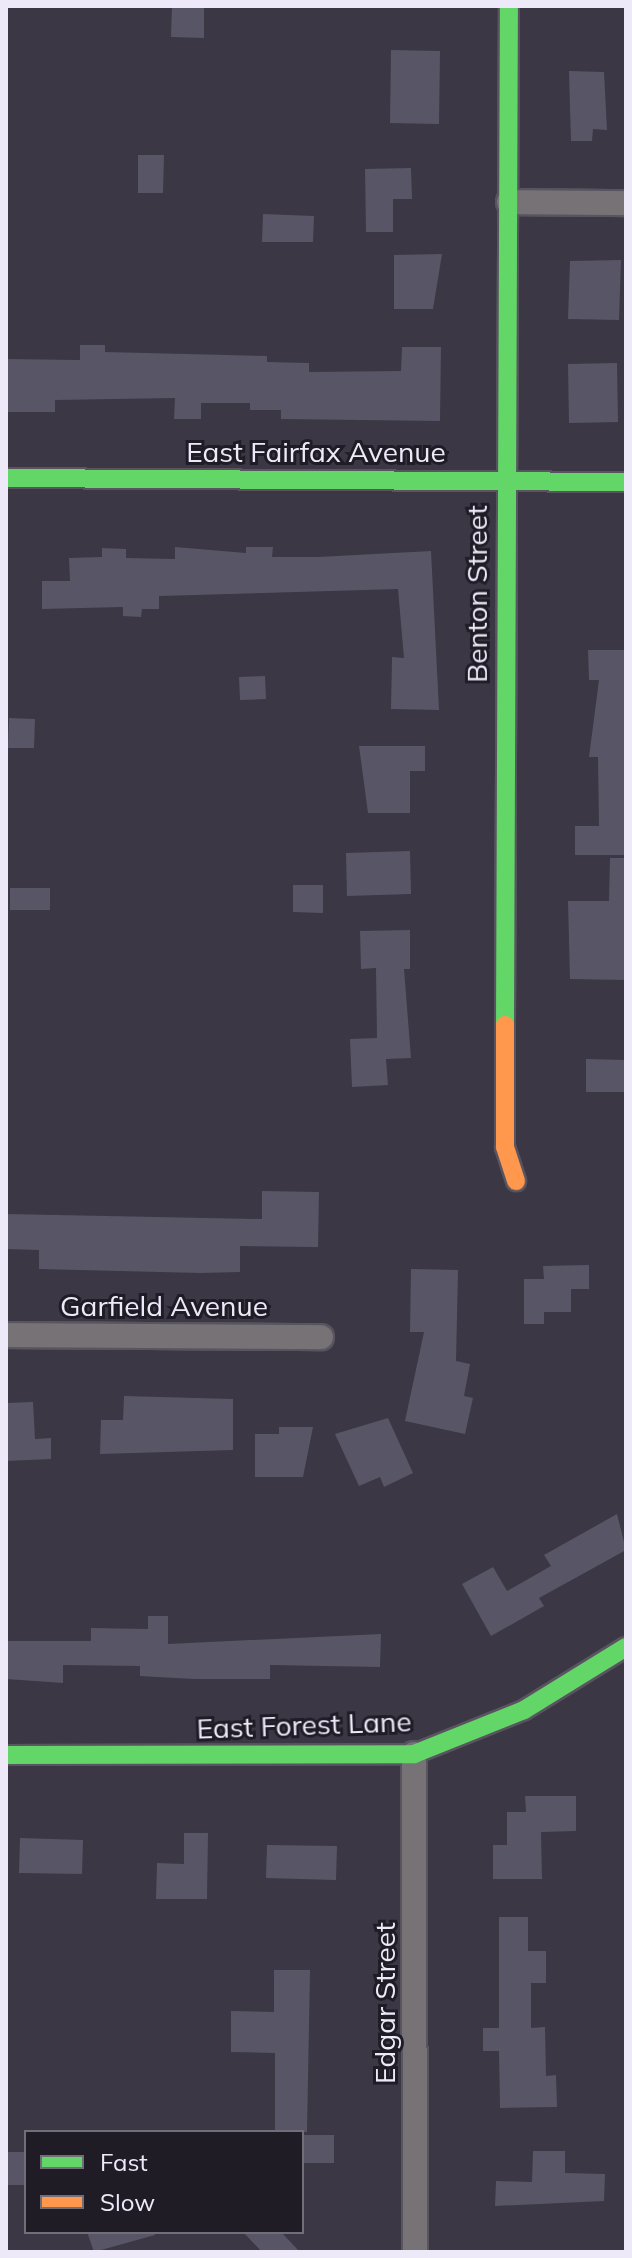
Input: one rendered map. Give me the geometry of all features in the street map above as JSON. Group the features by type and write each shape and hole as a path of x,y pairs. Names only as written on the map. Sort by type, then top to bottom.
{"street":[{"name":"Benton Street","path":"509,6 505,1147 516,1181"},
{"path":"509,202 626,203"},
{"name":"East Fairfax Avenue","path":"6,478 626,482"},
{"name":"Garfield Avenue","path":"6,1335 321,1337"},
{"name":"East Forest Lane","path":"6,1755 414,1754 524,1710 626,1647"},
{"name":"Edgar Street","path":"414,1754 415,2252"}],"building":[{"path":"172,6 204,6 204,38 171,37"},
{"path":"391,50 440,51 439,124 390,123"},
{"path":"569,71 604,72 607,130 593,129 592,141 571,141"},
{"path":"138,155 164,155 163,193 138,193"},
{"path":"411,168 412,199 393,199 393,232 366,232 365,169"},
{"path":"263,214 314,216 313,242 262,242"},
{"path":"442,254 433,309 394,309 394,255"},
{"path":"621,260 619,320 568,319 570,261"},
{"path":"80,345 105,345 105,352 267,356 267,362 309,363 309,372 401,371 402,347 441,347 440,421 281,419 281,410 250,410 250,403 201,403 201,419 174,419 175,398 55,400 55,412 6,412 6,359 80,360"},
{"path":"617,363 618,422 569,423 568,364"},
{"path":"175,547 246,553 246,547 273,547 272,557 431,551 439,710 391,709 392,657 404,658 398,589 159,596 159,609 142,609 141,617 123,616 123,607 42,609 42,581 70,581 69,558 102,557 102,548 126,549 126,558 175,559"},
{"path":"588,650 626,650 626,855 575,855 575,826 599,826 598,757 589,757 599,680 589,680"},
{"path":"265,676 266,699 240,700 239,677"},
{"path":"9,718 35,719 34,748 8,748"},
{"path":"359,746 425,746 425,771 410,771 410,813 368,813"},
{"path":"410,851 411,894 347,896 346,853"},
{"path":"610,858 626,858 626,980 570,979 568,901 609,901"},
{"path":"293,885 323,885 323,913 293,912"},
{"path":"10,888 50,888 50,910 10,910"},
{"path":"410,930 410,969 404,969 411,1058 386,1059 388,1085 352,1087 350,1039 377,1038 376,968 361,969 360,931"},
{"path":"586,1059 626,1060 626,1092 586,1092"},
{"path":"262,1191 319,1192 318,1247 240,1246 240,1272 201,1273 39,1269 39,1250 6,1249 6,1214 262,1219"},
{"path":"589,1265 589,1289 571,1289 571,1312 544,1312 544,1324 524,1324 524,1279 544,1279 543,1266"},
{"path":"411,1269 458,1270 456,1361 470,1364 464,1396 473,1398 465,1434 405,1421 424,1332 410,1332"},
{"path":"124,1396 233,1399 233,1450 100,1454 101,1420 123,1420"},
{"path":"33,1402 35,1439 51,1438 51,1459 6,1461 6,1403"},
{"path":"388,1418 413,1473 384,1487 380,1477 359,1486 335,1434"},
{"path":"279,1427 313,1427 303,1477 255,1477 255,1434 279,1434"},
{"path":"617,1514 626,1550 539,1598 544,1606 491,1636 462,1584 493,1567 507,1591 551,1566 544,1555"},
{"path":"148,1616 168,1616 168,1644 381,1634 380,1667 270,1665 270,1679 194,1679 140,1676 140,1666 63,1665 63,1683 6,1679 6,1641 91,1641 91,1628 148,1629"},
{"path":"525,1796 576,1796 576,1831 541,1832 542,1879 493,1879 493,1845 507,1845 507,1812 526,1812"},
{"path":"184,1833 208,1833 207,1899 156,1899 157,1863 184,1864"},
{"path":"20,1838 83,1840 82,1874 19,1873"},
{"path":"267,1845 337,1846 336,1880 266,1878"},
{"path":"499,1917 528,1917 528,1951 546,1951 546,1983 531,1983 531,2028 545,2027 546,2076 556,2075 557,2107 500,2108 499,2051 483,2051 483,2028 499,2028"},
{"path":"274,1970 310,1970 307,2132 275,2130 275,2053 231,2052 231,2011 274,2012"},
{"path":"304,2135 334,2135 334,2163 304,2163"},
{"path":"533,2151 565,2151 565,2173 605,2174 604,2201 495,2206 496,2181 532,2182"},
{"path":"6,2152 24,2152 24,2185 6,2185"},
{"path":"88,2234 155,2235 94,2252"},
{"path":"245,2234 283,2234 300,2252 262,2252"}],"traffic: fast":[{"path":"505,1025 509,6"},
{"path":"6,478 626,482"},
{"path":"6,1755 414,1754 524,1710 626,1647"}],"traffic: slow":[{"path":"505,1025 505,1147 516,1181"}]}
